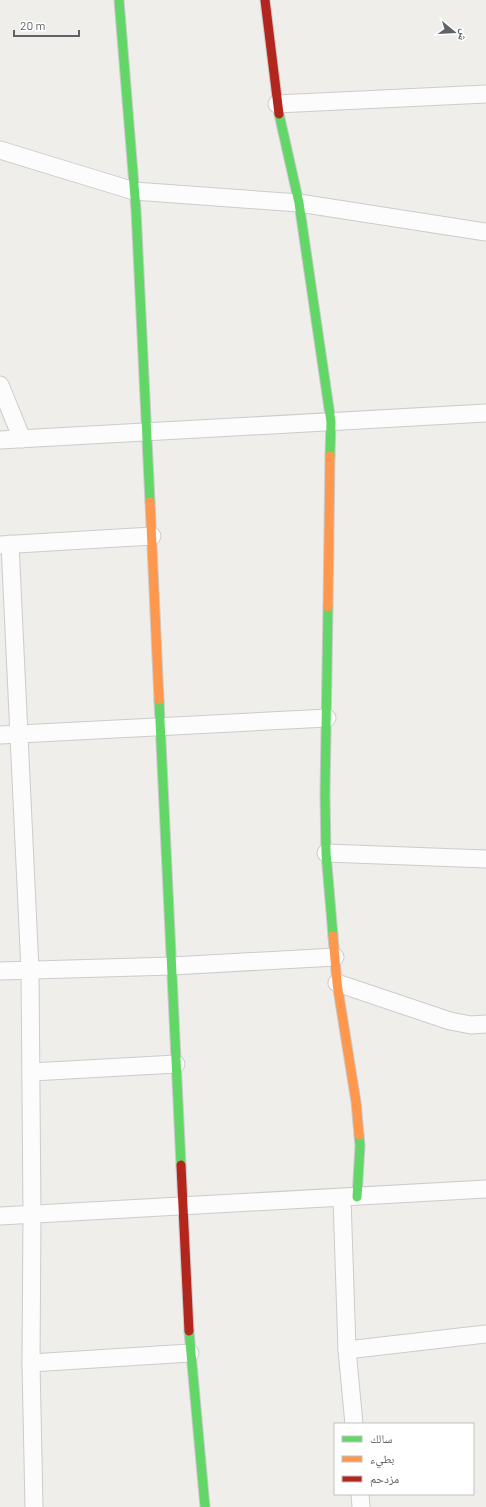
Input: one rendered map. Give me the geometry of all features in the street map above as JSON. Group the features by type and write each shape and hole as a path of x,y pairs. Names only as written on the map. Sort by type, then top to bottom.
{"street":[{"path":"119,0 134,191 152,536 190,1353 205,1507"},
{"path":"265,0 277,104 299,204 331,422 326,853 337,983 360,1146 349,1197 347,1350 354,1423"},
{"path":"277,104 486,94"},
{"path":"0,150 134,191 299,204 486,232"},
{"path":"0,385 22,438"},
{"path":"0,440 486,412"},
{"path":"34,1507 31,1363 32,1072 30,970 19,734 5,545 152,536"},
{"path":"0,735 161,728 327,718"},
{"path":"326,853 486,859"},
{"path":"0,971 172,966 335,957"},
{"path":"337,983 450,1021 470,1025 486,1024"},
{"path":"32,1072 176,1064"},
{"path":"0,1216 486,1189"},
{"path":"347,1350 486,1334"},
{"path":"31,1363 190,1353"},
{"path":"360,1495 361,1507"}],"traffic: fast":[{"path":"119,0 136,210 150,502"},
{"path":"279,114 299,203 331,422 330,456"},
{"path":"328,607 325,794 326,853 333,936"},
{"path":"159,700 181,1165"},
{"path":"357,1197 360,1146 359,1135"},
{"path":"189,1331 205,1507"}],"traffic: slow":[{"path":"328,607 330,456"},
{"path":"150,502 159,700"},
{"path":"333,936 337,983 356,1102 359,1135"}],"traffic: jam":[{"path":"265,0 279,114"},
{"path":"181,1165 189,1331"}]}
